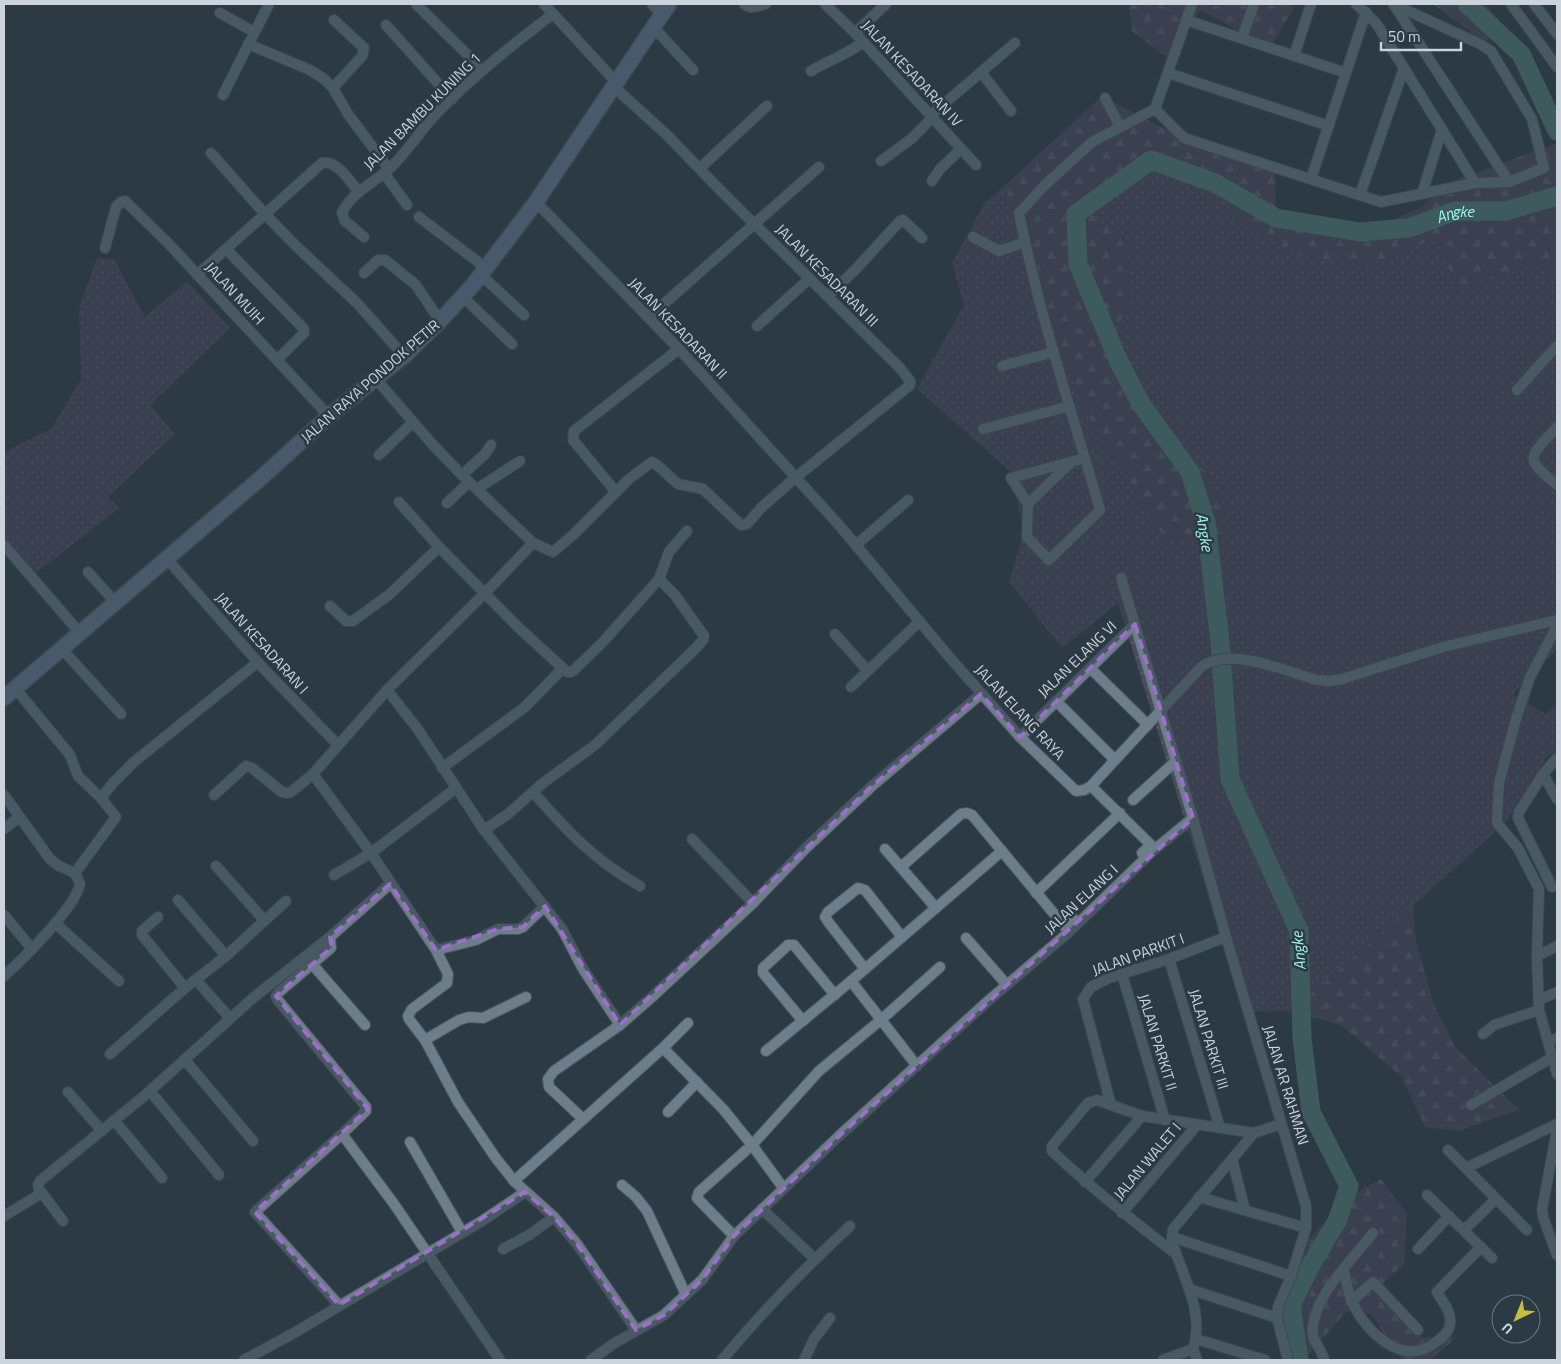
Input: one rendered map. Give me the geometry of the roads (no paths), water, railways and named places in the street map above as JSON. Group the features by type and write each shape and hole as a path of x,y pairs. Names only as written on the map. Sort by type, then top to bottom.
{"main road":[{"name":"JALAN RAYA PONDOK PETIR","path":"9,693 262,477 329,416 404,356 440,321 463,297 536,202 662,15"}],"street":[{"path":"222,94 269,4"},
{"path":"416,4 483,70"},
{"name":"JALAN KESADARAN III","path":"544,4 614,84 667,134 900,368 910,381 910,385 795,478"},
{"path":"652,4 662,15 693,70"},
{"path":"744,4 755,8 766,4"},
{"name":"JALAN KESADARAN IV","path":"825,4 859,37 976,165"},
{"path":"811,71 850,52 859,37 886,4"},
{"path":"1084,458 1011,478 1028,504 1027,537 1049,560 1100,510 1054,352 1019,213 1045,184 1092,142 1155,109 1192,4"},
{"path":"1242,38 1254,4"},
{"path":"1294,56 1311,4"},
{"path":"1356,4 1376,23 1475,183"},
{"path":"1394,4 1509,182"},
{"path":"1155,109 1184,138 1381,202 1475,183 1509,182 1544,168 1532,119 1494,55 1480,44 1394,4"},
{"path":"1511,4 1557,67"},
{"path":"1534,4 1556,30"},
{"path":"1311,179 1366,12"},
{"path":"220,13 254,32"},
{"name":"JALAN BAMBU KUNING 1","path":"364,237 345,221 342,214 344,209 359,192 387,171 429,122 483,70 553,14"},
{"path":"333,88 362,56 364,48 334,20"},
{"path":"1186,20 1346,73"},
{"path":"386,25 452,99"},
{"path":"881,161 911,139 932,116 1015,43"},
{"path":"248,44 317,74 333,88 407,205"},
{"path":"1360,195 1404,68"},
{"path":"981,72 1011,111"},
{"path":"1168,73 1329,126"},
{"path":"1105,98 1120,127"},
{"path":"700,168 767,106"},
{"path":"1422,194 1442,129"},
{"path":"932,181 940,169 961,149"},
{"path":"211,154 296,246 357,303 404,356"},
{"path":"198,275 296,187 314,168 322,163 327,162 336,165 359,192"},
{"path":"649,317 819,167"},
{"name":"JALAN MUIH","path":"105,248 116,207 125,201 198,275 329,416"},
{"name":"JALAN KESADARAN II","path":"536,202 649,317 795,478"},
{"path":"419,217 483,272 524,315"},
{"path":"828,296 900,221 904,220 922,238"},
{"path":"973,237 999,251 1025,242"},
{"path":"226,249 304,329 304,333 277,360"},
{"path":"364,273 378,260 385,260 416,285 440,321"},
{"path":"757,326 810,278"},
{"path":"463,297 512,344"},
{"path":"1517,390 1557,346"},
{"path":"616,492 573,440 574,431 679,349"},
{"path":"1002,366 1054,352"},
{"path":"376,379 413,422 476,489 533,543 549,552 556,550 616,492 650,463 654,462 678,484 703,489 741,525 749,522 768,501 795,478"},
{"path":"983,429 1070,406"},
{"path":"379,455 413,422"},
{"path":"1557,427 1537,450 1533,458 1533,462 1537,467 1557,485"},
{"path":"447,503 491,445"},
{"path":"476,489 520,461"},
{"path":"1028,504 1072,461"},
{"name":"JALAN ELANG RAYA","path":"795,478 856,545 981,694 1020,737 1076,791 1084,790 1091,786"},
{"path":"856,545 908,500"},
{"path":"399,502 439,547 485,593 562,669 571,672 608,637 659,579 669,552 687,531"},
{"path":"214,795 246,766 252,768 273,786 286,793 291,792 314,774 387,690 533,543"},
{"path":"4,545 80,633"},
{"path":"330,606 346,621 353,621 390,594 439,547"},
{"name":"JALAN KESADARAN I","path":"167,559 258,662 338,745"},
{"path":"88,572 116,603"},
{"path":"1121,578 1193,818"},
{"path":"484,830 508,814 543,783 596,745 703,640 702,631 691,615 659,579"},
{"path":"901,867 964,813 972,816 1065,927 1151,845 1091,786 1201,667 1208,662 1235,658 1316,680 1329,681 1442,647 1557,620"},
{"path":"851,687 920,621"},
{"name":"JALAN ELANG VI","path":"1020,737 1134,624"},
{"path":"1557,626 1530,677 1524,694 1499,784 1497,823 1518,848 1539,889 1537,956 1539,1005 1552,1040 1557,1074"},
{"path":"835,634 867,670"},
{"path":"61,648 121,714"},
{"path":"101,798 119,776 134,762 258,662"},
{"path":"1090,668 1148,725"},
{"path":"442,768 525,708 562,669"},
{"path":"387,690 417,728 455,789 484,830 562,929 583,969 620,1025"},
{"path":"9,693 70,755 78,776 101,798 116,817 75,873"},
{"path":"583,1119 549,1087 548,1079 562,1064 620,1025 652,997 753,903 807,847 872,786 981,694"},
{"path":"1056,701 1115,760"},
{"path":"1539,889 1554,885 1518,820 1519,812 1543,774 1557,758"},
{"path":"1134,800 1176,761"},
{"path":"314,774 436,950 448,974 447,983 412,1010 408,1016 425,1040 458,1102 495,1157 514,1181 554,1217 577,1244 636,1330"},
{"path":"1543,774 1557,800"},
{"path":"334,875 370,853 455,789"},
{"path":"533,792 579,843 616,872 640,886"},
{"path":"4,795 50,859 59,866 75,873 79,879 79,888 54,923 32,949 4,976"},
{"path":"1036,893 1120,813"},
{"path":"4,829 19,817"},
{"name":"JALAN AR RAHMAN","path":"1193,818 1226,937 1304,1196 1307,1216 1306,1228 1291,1276 1278,1307 1277,1318 1288,1360"},
{"name":"JALAN ELANG I","path":"590,1360 636,1330 664,1315 702,1280 734,1236 839,1136 1069,932 1155,849 1193,818"},
{"path":"692,839 753,903"},
{"path":"885,849 936,908"},
{"path":"766,1051 835,995 1002,851"},
{"path":"216,866 264,920"},
{"path":"63,1221 42,1193 38,1185 40,1181 150,1091 252,998 330,937 390,884"},
{"path":"865,969 825,917 828,912 858,888 861,888 865,890 902,937"},
{"path":"178,900 226,956"},
{"path":"110,1054 184,988 226,956 286,901"},
{"path":"436,950 476,940 498,929 518,929 523,927 545,906"},
{"path":"4,915 32,949"},
{"path":"158,917 142,931 142,935 184,988"},
{"path":"54,923 119,981"},
{"path":"330,937 331,948 276,996 329,1064 366,1107 366,1111 255,1212 340,1305"},
{"name":"JALAN PARKIT I","path":"1110,1105 1082,999 1091,987 1109,978 1169,960 1226,937"},
{"path":"966,938 1007,985"},
{"path":"803,1021 762,971 788,945 794,945 835,995"},
{"path":"1537,956 1557,946"},
{"name":"JALAN PARKIT III","path":"1169,960 1220,1128"},
{"path":"312,964 365,1026"},
{"path":"734,1236 697,1198 697,1195 752,1145 819,1071 882,1019 940,967"},
{"name":"JALAN PARKIT II","path":"1122,974 1165,1120"},
{"path":"196,980 230,1018"},
{"path":"851,981 917,1066"},
{"path":"1483,1034 1494,1025 1539,1005 1557,992"},
{"path":"425,1040 459,1020 469,1017 484,1018 526,997"},
{"path":"514,1181 663,1048 688,1023"},
{"path":"663,1048 723,1109 784,1189"},
{"path":"1471,1105 1553,1057"},
{"path":"185,1060 253,1141"},
{"path":"668,1112 697,1082"},
{"path":"150,1091 219,1175"},
{"path":"68,1092 102,1131"},
{"path":"1176,1254 1085,1182 1052,1151 1052,1146 1092,1101 1097,1100 1142,1116 1196,1126 1254,1133 1281,1124"},
{"path":"1085,1182 1142,1116"},
{"path":"114,1120 162,1178"},
{"path":"1466,1168 1557,1124"},
{"name":"JALAN WALET I","path":"1122,1213 1196,1126"},
{"path":"1557,1129 1542,1210 1543,1218 1557,1255"},
{"path":"1197,1360 1195,1309 1176,1254 1172,1237 1173,1229 1254,1133"},
{"path":"342,1134 394,1204 500,1360"},
{"path":"410,1142 462,1232"},
{"path":"1448,1150 1527,1230"},
{"path":"1232,1159 1245,1210"},
{"path":"1548,1178 1557,1172"},
{"path":"622,1185 636,1196 647,1211 686,1295"},
{"path":"244,1360 294,1333 427,1254 525,1192"},
{"path":"4,1216 42,1193"},
{"path":"1426,1195 1492,1258"},
{"path":"1199,1197 1306,1228"},
{"path":"1464,1230 1496,1199"},
{"path":"762,1209 815,1259"},
{"path":"1418,1250 1449,1216"},
{"path":"503,1249 554,1217"},
{"path":"722,1360 757,1319 850,1226"},
{"path":"1333,1360 1324,1356 1314,1338 1313,1326 1316,1310 1325,1294 1373,1233"},
{"path":"1172,1237 1291,1276"},
{"path":"1344,1270 1352,1302 1364,1323 1380,1340 1394,1349 1408,1354 1427,1348 1443,1337 1450,1324 1449,1313 1437,1292 1481,1247"},
{"path":"1352,1302 1373,1282 1418,1330"},
{"path":"1189,1289 1277,1318"},
{"path":"804,1360 814,1339 830,1318"},
{"path":"1163,1360 1195,1344 1265,1360"}],"waterway":[{"name":"Angke","path":"1467,4 1521,54 1557,131"},
{"name":"Angke","path":"1299,1360 1291,1305 1311,1265 1337,1221 1349,1186 1311,1112 1302,1038 1299,931 1230,779 1220,642 1206,522 1190,472 1141,404 1119,362 1078,264 1076,214 1151,160 1215,183 1276,218 1360,232 1409,228 1455,211 1506,211 1557,196"}]}
